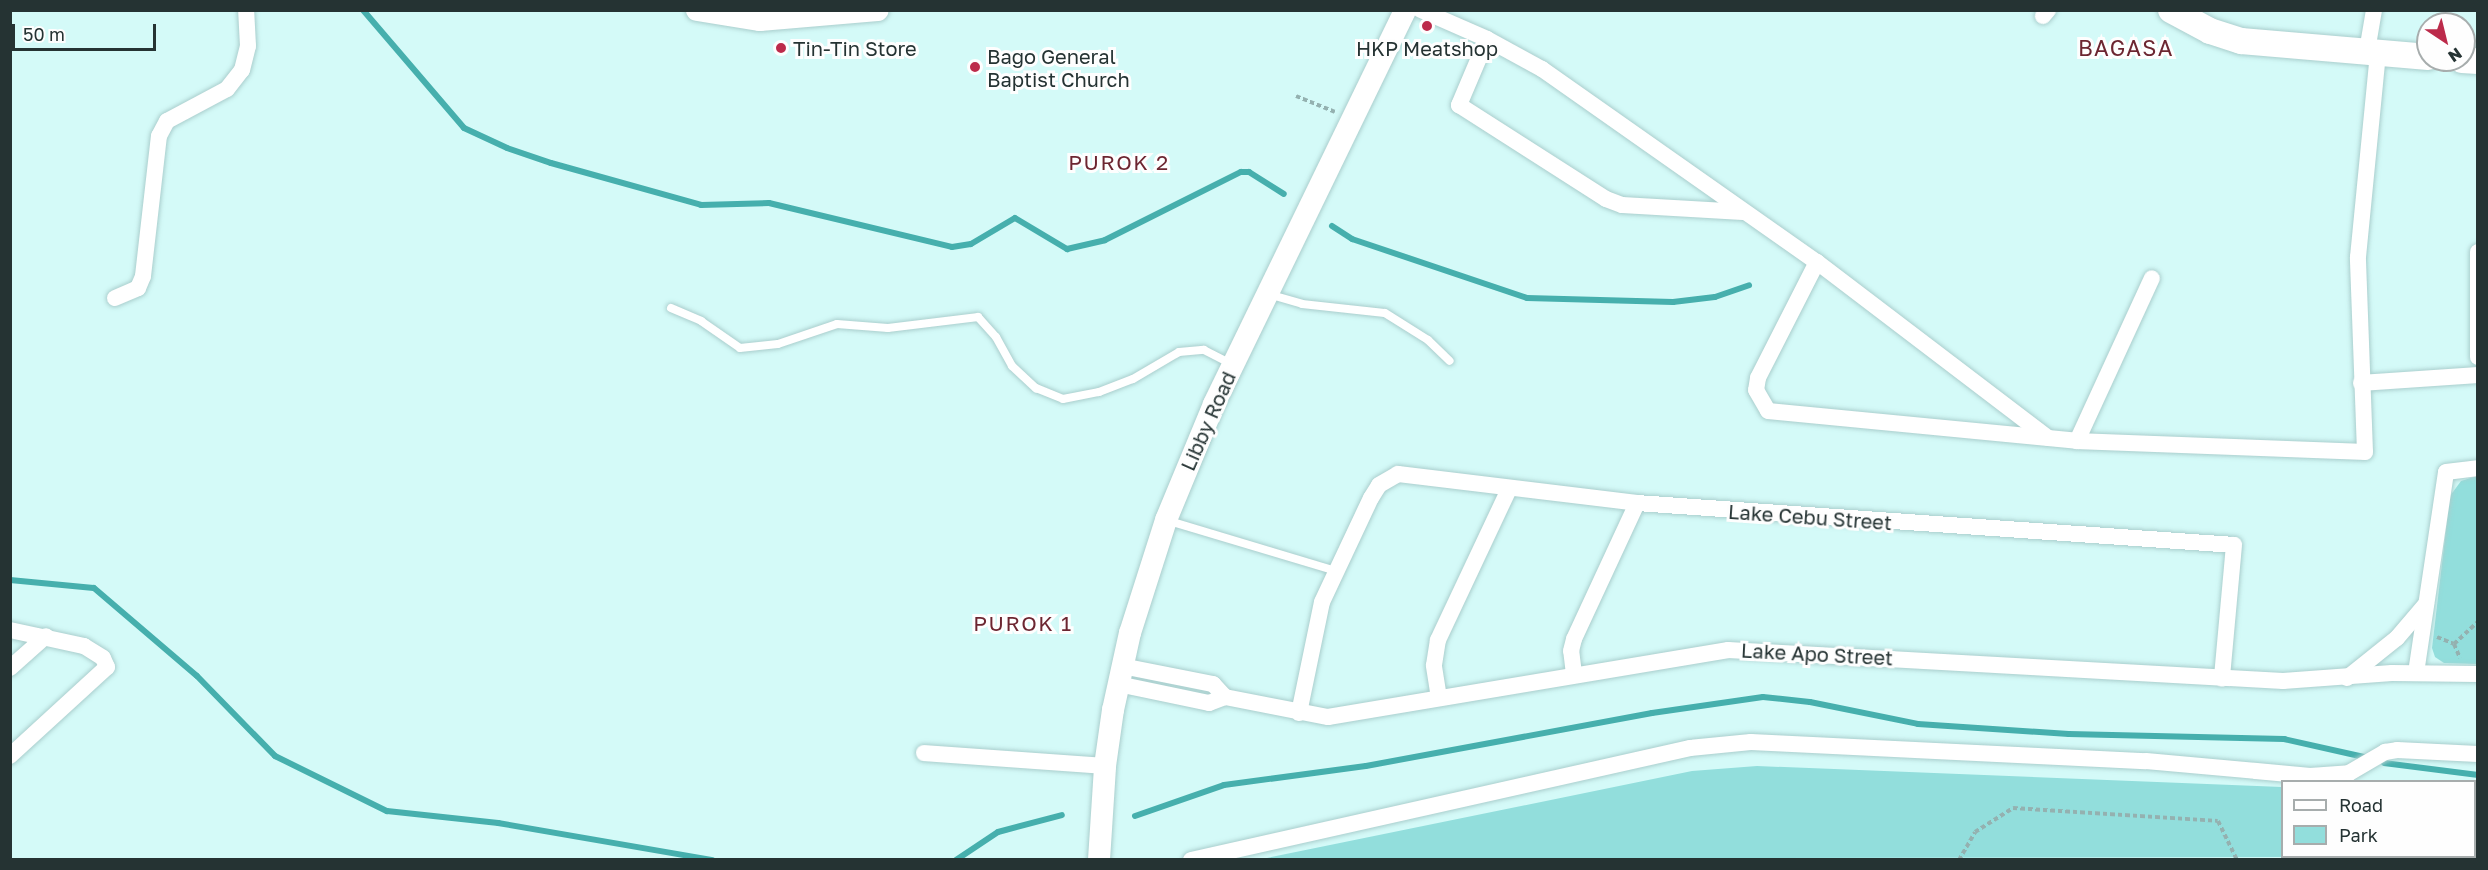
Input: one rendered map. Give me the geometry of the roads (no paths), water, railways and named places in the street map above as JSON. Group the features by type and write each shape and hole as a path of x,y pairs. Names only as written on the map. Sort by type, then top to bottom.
{"main road":[{"path":"697,10 760,20 878,10"},
{"name":"Libby Road","path":"1099,860 1104,766 1120,675 1166,520 1234,365 1405,10"},
{"path":"2171,10 2210,31 2241,41 2416,56"}],"street":[{"path":"115,298 138,288 143,276 159,136 167,122 227,89 242,70 248,46 246,10"},
{"path":"1421,10 1487,39 1542,69 1816,262 2048,438"},
{"path":"1816,262 1758,378 1756,390 1768,411 2077,441 2365,452 2358,257 2374,10"},
{"path":"1487,39 1459,105 1606,199 1622,204 1744,212"},
{"path":"2478,252 2478,357"},
{"path":"2077,441 2151,278"},
{"path":"2361,382 2478,375"},
{"path":"2416,673 2446,472 2478,468"},
{"name":"Lake Cebu Street","path":"1336,571 1371,498 1388,478 1412,474 1509,489 1637,503 2234,545 2222,678"},
{"path":"1439,698 1434,665 1438,640 1509,489"},
{"path":"1574,674 1571,651 1574,639 1637,503"},
{"path":"1299,713 1314,631 1336,571"},
{"path":"2347,678 2397,638 2426,603"},
{"path":"10,630 46,636 97,653 107,667 10,756"},
{"path":"10,668 46,636"},
{"name":"Lake Apo Street","path":"1120,675 1213,684 1225,697 1328,717 1699,652 1759,650 2283,681 2416,673 2478,674"},
{"path":"1191,860 1679,750 1751,742 2146,761 2310,776 2349,773 2385,752 2397,750 2478,754"},
{"path":"924,753 1104,766"}],"lane":[{"path":"1268,294 1302,304 1385,313 1428,340 1450,361"},
{"path":"671,308 701,321 740,348 778,344 837,324 888,328 978,317 996,337 1012,366 1036,388 1063,399 1099,392 1133,379 1179,352 1204,350 1234,365"},
{"path":"1166,520 1336,571"}],"waterway":[{"path":"363,10 464,128 507,148 551,163 701,205 769,203 952,247 971,244 1015,218 1067,249 1105,240 1241,172 1249,172 1284,194"},
{"path":"1332,226 1352,239 1527,298 1673,302 1715,297 1749,285"},
{"path":"10,580 94,588 197,676 275,756 387,811 498,823 713,860"},
{"path":"1135,816 1224,785 1366,766 1652,713 1763,697 1810,702 1918,724 2069,734 2284,739 2364,757"},
{"path":"2384,763 2478,775"},
{"path":"956,860 998,832 1062,815"}],"place":[{"name":"HKP Meatshop","path":"1427,26"},
{"name":"Tin-Tin Store","path":"781,48"},
{"name":"Bago General Baptist Church","path":"975,67"}],"district":[{"name":"BAGASA","path":"2126,48"},
{"name":"PUROK 2","path":"1119,162"},
{"name":"PUROK 1","path":"1023,623"}]}
